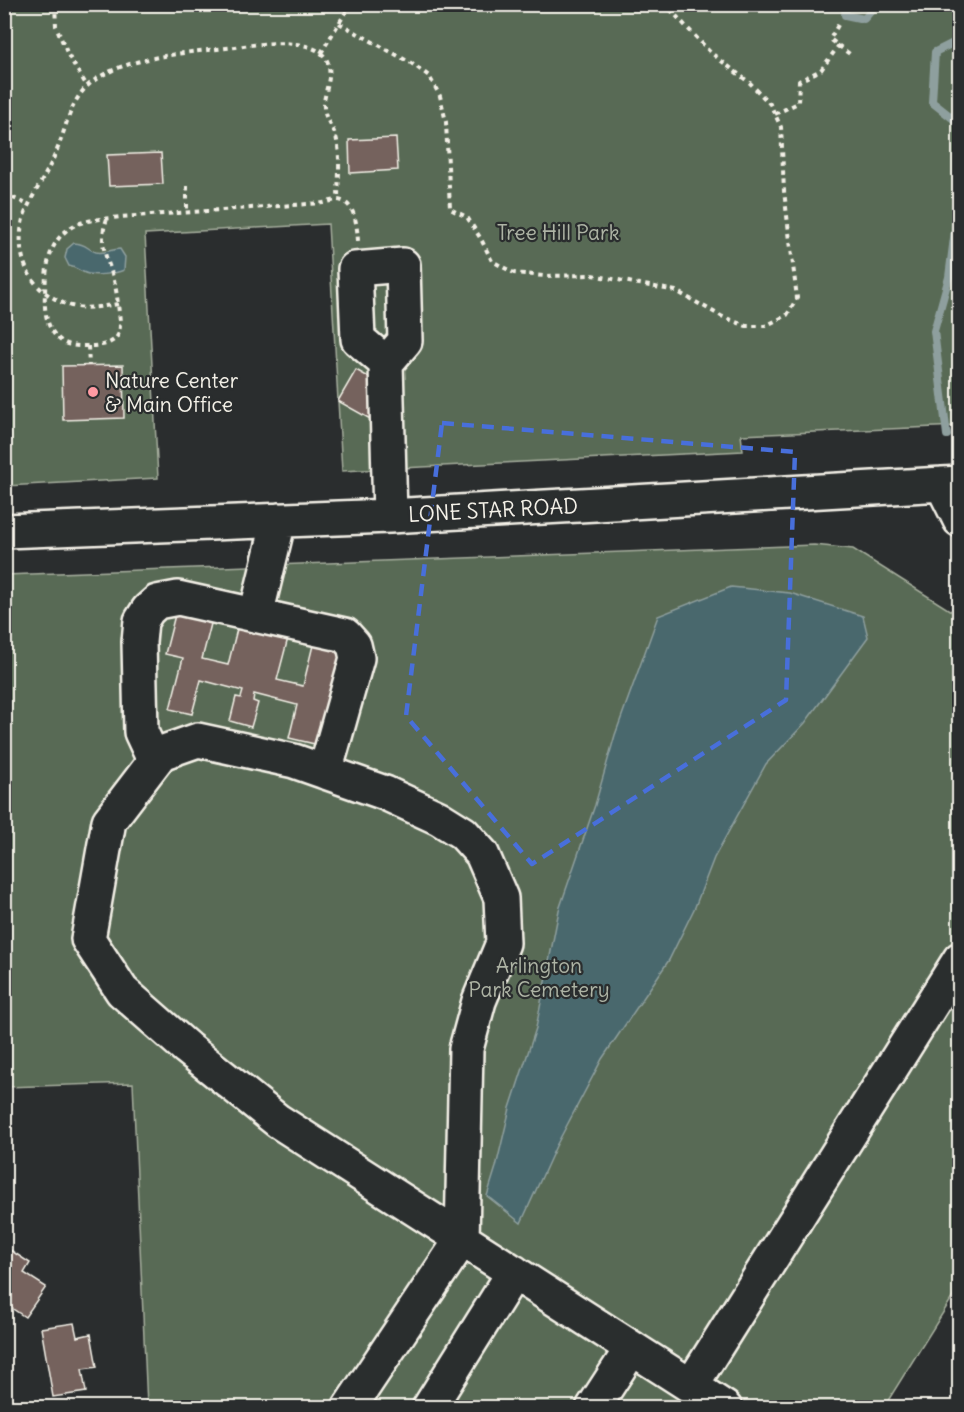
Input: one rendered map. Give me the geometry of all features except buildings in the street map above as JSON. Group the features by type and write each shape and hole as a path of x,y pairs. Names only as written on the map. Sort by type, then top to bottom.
{"street":[{"path":"386,363 358,339 355,269 403,265 405,341 386,363 390,516"},
{"name":"LONE STAR ROAD","path":"4,531 390,516 951,483 960,520"},
{"path":"256,615 279,520"},
{"path":"154,760 141,732 139,642 141,621 157,602 178,598 345,635 354,645 357,658 325,772"},
{"path":"349,1407 462,1239 466,1049 479,1001 502,943 501,898 482,854 463,833 439,818 385,793 325,772 294,762 198,740 161,753 109,821 88,939 122,991 187,1048 278,1121 462,1239 514,1272 691,1386 725,1407"},
{"path":"691,1386 960,958"},
{"path":"429,1407 514,1272"},
{"path":"593,1407 632,1348"}],"path":[{"path":"55,4 56,27 68,56 87,86"},
{"path":"321,53 347,10 348,4"},
{"path":"339,23 411,63 429,76 440,96 447,122 450,209 467,217 492,261 514,273 544,276 592,275 676,291 721,316 746,326 765,326 787,315 797,298 784,191 781,127 770,104 750,83 710,52 665,4"},
{"path":"838,25 830,39 851,54"},
{"path":"118,304 77,308 62,303 45,293 31,280 20,250 23,216 58,148 73,106 87,86 116,69 161,56 268,43 297,44 321,53 328,62 329,74 324,110 337,140 338,200"},
{"path":"775,114 798,104 799,81 821,70 839,45"},
{"path":"187,186 187,213"},
{"path":"4,194 29,206"},
{"path":"107,219 103,236 104,248 115,286 120,323 119,333 107,344 75,346 64,343 47,322 44,306 46,263 52,249 64,233 76,225 92,220 338,200 345,203 354,213 357,223 360,268"},
{"path":"88,346 89,366"}],"highlighted area":[{"path":"442,423 795,452 786,700 532,864 406,716"}],"green space":[{"name":"Tree Hill Park","path":"5,5 959,5 959,426 741,435 743,451 342,471 328,224 145,234 158,478 5,486"},
{"name":"Arlington Park Cemetery","path":"814,545 853,549 959,616 959,1287 884,1407 147,1407 133,1083 5,1087 4,575"}],"water":[{"path":"74,243 99,252 120,249 125,257 124,270 97,275 87,274 69,266 65,258 67,249"},
{"path":"731,587 790,593 863,616 868,637 805,723 766,764 714,858 695,907 669,960 602,1059 556,1146 521,1223 487,1196 510,1108 536,1028 559,910 595,805 615,735 658,616"}],"waterway":[{"path":"846,4 845,15 864,19 877,4"},
{"path":"960,18 955,42 935,52 932,102 960,124"},
{"path":"947,435 934,331 949,277 960,190"}],"place":[{"name":"Nature Center & Main Office","path":"93,392"}]}
